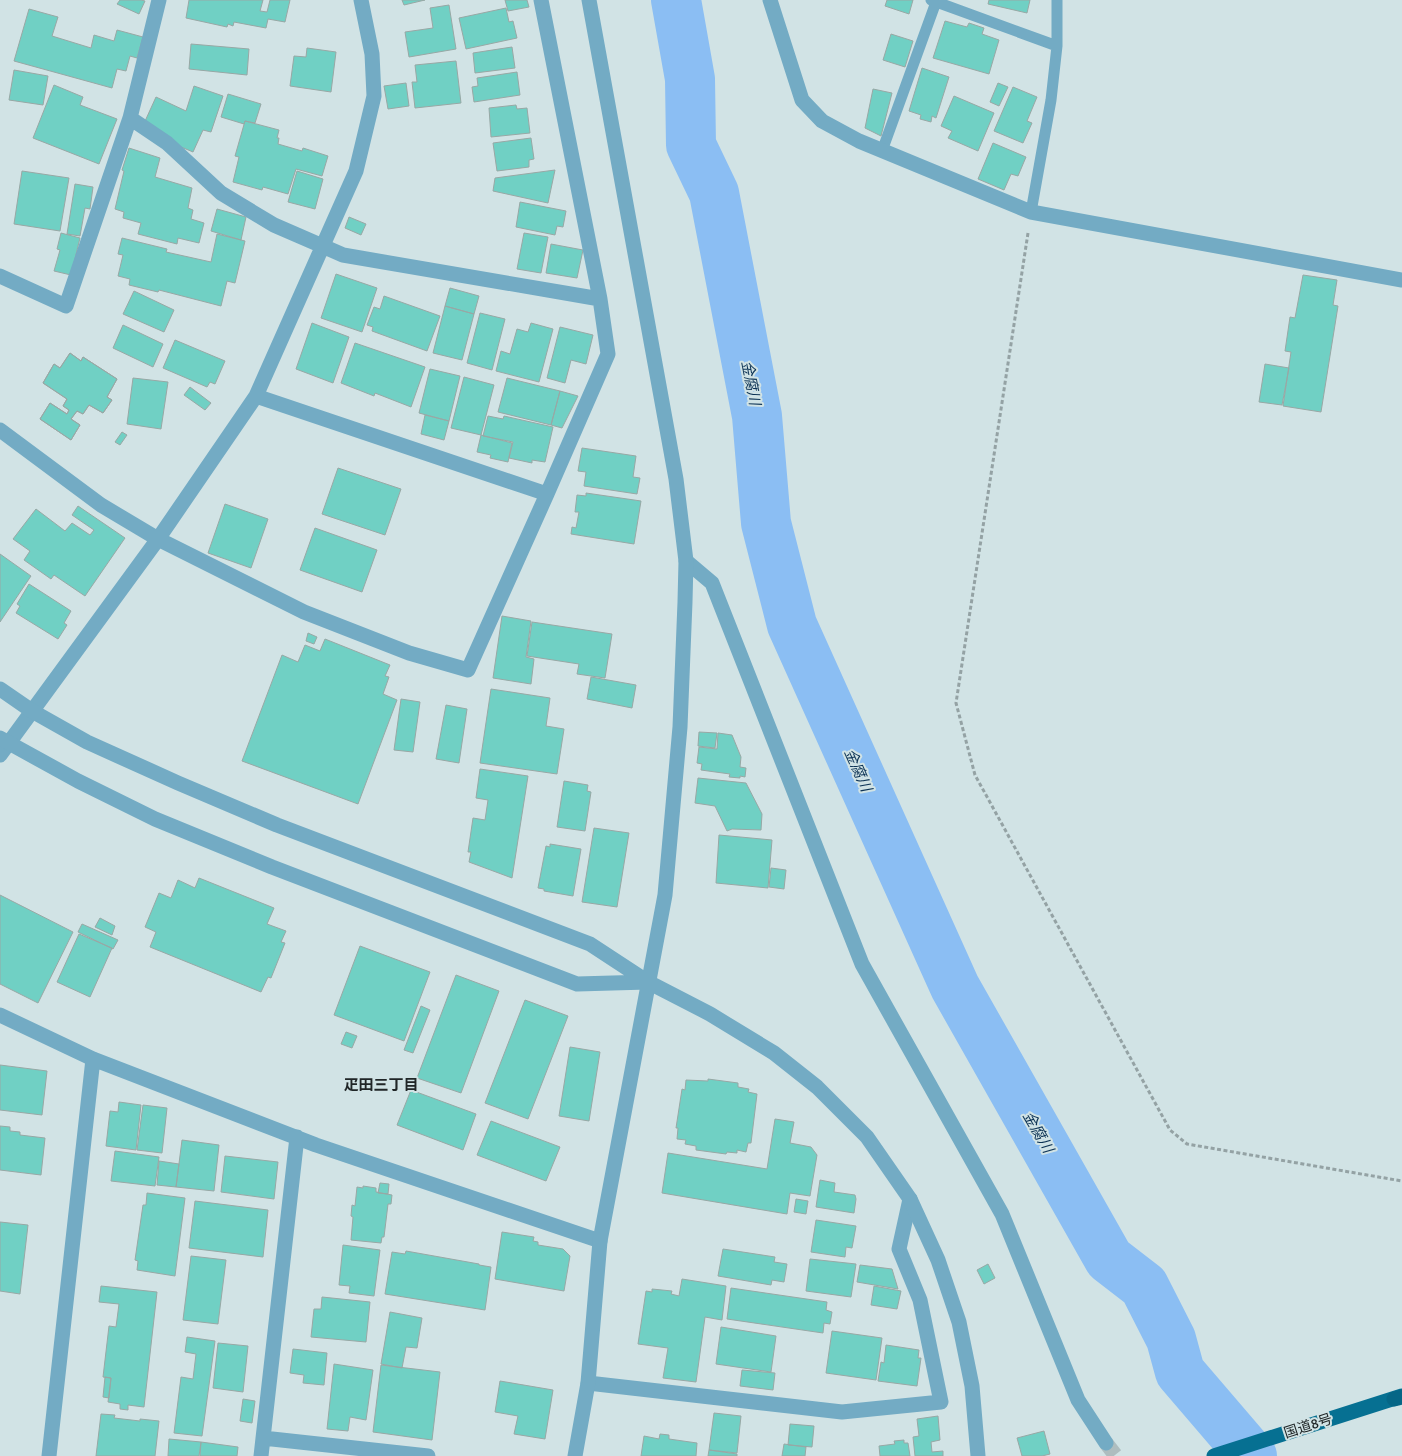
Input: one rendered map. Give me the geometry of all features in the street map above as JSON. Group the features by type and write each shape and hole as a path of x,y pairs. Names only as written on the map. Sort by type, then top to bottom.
{"highway":[{"name":"国道8号","path":"1214,1456 1399,1397"}],"street":[{"path":"0,276 66,306 130,118 160,0"},
{"path":"361,0 372,54 374,96 356,171 256,396 158,539 32,711 3,745 155,819 272,867 577,984 648,982"},
{"path":"0,430 101,505 158,539 304,612 409,653 468,670 608,354 600,299 541,0"},
{"path":"575,1456 588,1383 600,1241 665,895 680,727 686,561 674,469 589,0"},
{"path":"770,0 802,100 822,121 859,141 1031,212 1402,280"},
{"path":"130,118 167,143 222,193 274,225 343,255 600,299"},
{"path":"256,396 547,494"},
{"path":"686,561 712,583 862,964 1002,1214 1078,1400 1106,1443"},
{"path":"0,689 32,711 87,742 178,783 277,825 590,944 648,982 710,1014 774,1052 817,1087 868,1137 910,1199 938,1260 958,1322 972,1386 978,1456"},
{"path":"0,1016 93,1059 296,1137 600,1241"},
{"path":"48,1456 93,1059"},
{"path":"261,1456 296,1137"},
{"path":"588,1383 842,1412 941,1402 920,1300 900,1249 910,1199"},
{"path":"263,1438 366,1453 428,1456"}],"lane":[{"path":"1031,212 1051,100 1057,46 1057,0"},
{"path":"882,151 934,1 1057,46"}],"path":[{"path":"1031,212 956,703 975,775 1170,1130 1187,1144 1402,1181"}],"building":[{"path":"120,0 145,1 139,14 117,4"},
{"path":"189,0 263,0 260,11 267,12 270,0 290,0 285,22 268,19 266,28 234,22 233,26 228,24 227,27 186,18"},
{"path":"402,0 425,0 404,5"},
{"path":"505,0 527,0 529,7 508,11"},
{"path":"887,0 913,0 909,14 885,6"},
{"path":"989,0 1030,0 1027,13 988,4"},
{"path":"449,5 456,49 409,57 405,32 433,28 430,8"},
{"path":"506,8 509,22 513,21 517,38 466,49 459,18"},
{"path":"29,9 58,17 52,36 91,48 94,35 114,41 117,30 143,37 137,58 130,56 126,71 117,69 112,88 14,61"},
{"path":"945,21 967,27 969,23 984,28 982,34 999,40 989,74 933,58"},
{"path":"891,34 913,41 905,67 883,60"},
{"path":"191,44 249,49 247,75 189,69"},
{"path":"512,47 515,68 475,73 473,53"},
{"path":"307,48 336,52 331,92 290,86 294,56 306,57"},
{"path":"456,61 461,103 415,108 412,82 417,82 415,65"},
{"path":"922,68 949,77 936,118 932,116 931,122 920,119 921,115 909,111"},
{"path":"14,70 48,76 43,105 9,100"},
{"path":"517,72 520,95 474,102 472,87 478,86 477,78"},
{"path":"406,83 409,106 388,109 384,86"},
{"path":"998,83 1008,87 999,106 990,102"},
{"path":"54,85 83,97 80,105 117,119 99,164 33,138"},
{"path":"194,86 223,96 211,132 203,130 193,152 141,130 156,97 186,111"},
{"path":"1013,87 1037,97 1027,121 1032,123 1023,143 994,131"},
{"path":"873,89 892,93 881,136 865,128"},
{"path":"228,94 261,104 255,123 245,121 244,124 221,117"},
{"path":"954,96 994,113 978,151 948,138 952,131 941,126"},
{"path":"516,105 517,109 527,108 530,133 491,137 489,108"},
{"path":"245,121 279,130 278,144 302,151 303,148 328,156 322,176 296,169 288,194 263,187 262,190 233,182 239,157 235,156"},
{"path":"531,138 534,159 529,160 529,167 497,171 493,143"},
{"path":"993,143 1026,157 1018,176 1011,174 1004,190 978,179"},
{"path":"129,148 160,158 155,177 192,188 188,208 193,210 191,219 204,223 199,243 178,238 177,244 138,234 141,223 123,218 124,212 115,209 124,171 122,170"},
{"path":"555,170 548,203 493,191 495,178"},
{"path":"22,171 69,178 60,231 14,224"},
{"path":"297,171 323,179 315,209 288,202"},
{"path":"75,184 93,187 90,209 85,208 80,236 67,234"},
{"path":"520,202 566,211 563,227 557,226 555,235 516,227"},
{"path":"217,209 246,217 241,240 211,231"},
{"path":"349,217 366,224 361,235 345,228"},
{"path":"61,233 80,238 71,275 54,271 60,250 57,249"},
{"path":"524,233 548,237 541,273 517,269"},
{"path":"217,234 245,241 235,283 227,281 221,306 159,290 158,292 129,285 130,279 118,276 123,255 118,254 122,238 167,249 166,252 211,262"},
{"path":"551,244 583,250 577,278 546,273"},
{"path":"336,274 377,288 362,332 321,318"},
{"path":"1303,275 1337,280 1333,305 1338,306 1321,412 1283,406 1291,352 1285,351 1290,317 1295,318"},
{"path":"450,288 479,296 474,314 445,306"},
{"path":"134,291 174,310 164,332 123,314"},
{"path":"384,296 440,316 427,351 372,331 373,327 367,325 374,307 380,309"},
{"path":"445,306 474,314 462,360 433,353"},
{"path":"480,313 505,319 492,370 467,363"},
{"path":"312,323 349,337 333,383 296,369"},
{"path":"531,323 553,329 539,382 496,371 501,351 510,354 517,329 528,332"},
{"path":"123,325 163,344 153,367 113,348"},
{"path":"560,327 593,335 586,364 571,360 565,383 547,378"},
{"path":"175,340 225,361 215,384 210,382 207,387 163,368"},
{"path":"355,343 425,367 411,407 375,393 374,396 341,383"},
{"path":"70,353 81,361 83,357 117,379 107,397 112,400 103,413 89,405 83,414 77,411 71,419 80,425 71,440 40,419 50,403 67,414 69,410 63,406 67,399 43,383 54,364 60,368"},
{"path":"70,353 81,361 83,357 117,379 107,397 112,400 103,413 89,405 83,414 77,411 71,419 80,425 71,440 40,419 50,403 67,414 69,410 63,406 67,399 43,383 54,364 60,368"},
{"path":"1265,364 1289,368 1282,405 1259,402"},
{"path":"430,369 460,376 449,421 419,413"},
{"path":"464,377 494,385 481,435 451,428"},
{"path":"133,378 168,382 161,429 127,424"},
{"path":"507,378 560,391 551,425 498,412"},
{"path":"190,387 211,403 205,410 184,395"},
{"path":"560,391 578,396 562,428 551,425"},
{"path":"425,415 449,421 444,440 421,434"},
{"path":"488,416 503,419 504,416 553,427 545,462 532,460 532,463 509,458 513,442 483,436"},
{"path":"122,432 127,435 120,445 115,442"},
{"path":"481,435 512,443 508,462 490,458 491,455 477,452"},
{"path":"582,448 636,456 633,477 640,478 637,494 584,486 586,472 578,471"},
{"path":"338,468 401,489 385,535 322,514"},
{"path":"586,493 641,501 634,544 571,534 572,527 576,528 579,512 575,512 577,495 586,496"},
{"path":"225,504 268,519 251,568 208,553"},
{"path":"78,506 125,538 85,596 54,575 51,579 24,560 30,551 13,539 36,509 65,531 72,523 90,535 94,530 72,515"},
{"path":"315,528 377,550 362,592 300,570"},
{"path":"0,554 31,576 0,622"},
{"path":"29,584 71,611 64,623 67,625 58,639 16,613 20,606 17,604"},
{"path":"502,616 531,621 526,657 534,659 531,684 493,678"},
{"path":"532,622 612,634 605,678 577,674 579,664 527,656"},
{"path":"308,633 317,637 314,644 306,641"},
{"path":"325,639 390,665 385,676 389,677 383,694 397,700 358,804 242,761 282,655 298,662 305,645 320,651"},
{"path":"591,677 636,685 632,708 587,699"},
{"path":"491,689 550,698 546,726 564,729 557,774 480,763"},
{"path":"401,699 420,702 413,752 394,750"},
{"path":"446,705 467,709 459,763 436,759"},
{"path":"699,732 717,733 715,748 698,746"},
{"path":"718,733 732,735 741,757 740,767 746,768 745,777 729,777 730,774 701,770 702,764 697,763 699,747 717,749"},
{"path":"480,769 528,776 512,878 469,862 471,852 468,852 473,818 485,820 488,800 476,798"},
{"path":"698,778 746,783 762,814 761,830 732,829 727,831 715,806 695,803"},
{"path":"564,781 588,785 587,791 591,792 585,831 557,827"},
{"path":"594,828 629,833 617,907 582,902"},
{"path":"719,835 772,840 768,888 716,883"},
{"path":"550,844 581,849 573,896 544,891 544,889 538,888 546,846 550,847"},
{"path":"771,868 786,870 784,889 769,887"},
{"path":"199,878 274,908 267,924 286,931 281,942 285,943 271,978 268,977 261,992 150,947 156,932 145,927 159,893 171,898 178,880 195,888"},
{"path":"0,895 73,932 38,1003 0,984"},
{"path":"100,918 115,926 112,935 95,927"},
{"path":"82,924 118,940 113,949 78,932"},
{"path":"79,934 112,948 90,997 57,982"},
{"path":"360,946 430,972 404,1041 334,1015"},
{"path":"456,975 499,991 461,1093 417,1078"},
{"path":"525,1000 568,1016 528,1119 485,1103"},
{"path":"421,1006 430,1010 413,1053 404,1050"},
{"path":"346,1032 357,1036 352,1048 341,1044"},
{"path":"570,1047 600,1052 589,1121 559,1116"},
{"path":"0,1065 47,1071 42,1115 0,1110"},
{"path":"708,1079 738,1083 738,1087 749,1089 748,1092 757,1094 751,1143 748,1143 746,1152 737,1150 737,1153 727,1152 726,1154 696,1150 696,1146 685,1144 686,1140 677,1139 678,1128 676,1128 682,1089 685,1090 686,1080 708,1081"},
{"path":"411,1090 476,1114 463,1150 397,1125"},
{"path":"119,1102 141,1105 136,1150 106,1146 110,1111 118,1112"},
{"path":"143,1105 167,1108 162,1153 137,1150"},
{"path":"775,1119 794,1122 790,1143 811,1147 817,1155 810,1196 790,1193 787,1214 662,1193 668,1153 767,1169"},
{"path":"491,1121 560,1147 546,1181 477,1155"},
{"path":"0,1126 10,1127 10,1131 20,1132 20,1135 45,1138 41,1175 0,1170"},
{"path":"182,1140 219,1145 214,1191 176,1187"},
{"path":"115,1151 159,1157 155,1186 111,1181"},
{"path":"225,1156 278,1162 274,1199 221,1192"},
{"path":"159,1161 179,1164 176,1187 157,1185"},
{"path":"820,1180 835,1183 834,1192 855,1195 854,1213 816,1207"},
{"path":"380,1183 389,1184 388,1194 378,1193"},
{"path":"363,1186 376,1188 376,1192 392,1195 391,1204 388,1204 384,1237 382,1237 381,1243 351,1240 352,1205 355,1206 357,1187 363,1188"},
{"path":"147,1193 185,1198 175,1276 137,1270 138,1261 135,1260 143,1205 146,1205"},
{"path":"796,1199 808,1201 806,1214 794,1212"},
{"path":"195,1201 268,1210 263,1257 189,1248"},
{"path":"816,1220 856,1226 852,1248 846,1247 845,1257 811,1252"},
{"path":"0,1222 28,1225 20,1294 0,1291"},
{"path":"502,1232 534,1237 533,1241 538,1242 538,1245 563,1249 570,1256 564,1291 495,1279"},
{"path":"343,1245 380,1250 374,1296 349,1293 350,1286 339,1285"},
{"path":"723,1249 775,1257 774,1262 787,1264 784,1282 772,1280 771,1285 718,1276"},
{"path":"406,1251 491,1267 485,1310 385,1294 392,1252 405,1254"},
{"path":"191,1256 226,1260 218,1324 183,1320"},
{"path":"810,1259 856,1264 851,1297 806,1291"},
{"path":"988,1264 995,1278 984,1284 977,1270"},
{"path":"860,1265 892,1269 898,1289 857,1282"},
{"path":"682,1279 726,1286 722,1320 705,1317 696,1382 663,1378 668,1348 638,1344 646,1291 652,1292 652,1289 672,1291 671,1294 679,1296"},
{"path":"101,1286 157,1292 144,1407 128,1405 128,1410 120,1409 120,1404 108,1402 111,1378 103,1377 109,1326 116,1327 119,1304 99,1302"},
{"path":"874,1286 901,1291 897,1309 871,1305"},
{"path":"731,1288 827,1302 826,1310 832,1312 830,1324 824,1323 823,1333 727,1319"},
{"path":"322,1297 370,1302 366,1342 311,1337 314,1309 321,1309"},
{"path":"390,1312 422,1318 417,1348 406,1347 402,1368 381,1364"},
{"path":"721,1327 776,1336 771,1372 716,1364"},
{"path":"832,1331 882,1338 876,1380 826,1373"},
{"path":"187,1337 215,1341 202,1436 174,1433 181,1377 193,1379 196,1354 185,1352"},
{"path":"218,1343 248,1346 243,1392 213,1388"},
{"path":"886,1345 919,1350 918,1358 921,1358 917,1386 878,1381 881,1362 884,1363"},
{"path":"293,1349 327,1353 324,1385 303,1383 304,1375 290,1373"},
{"path":"334,1364 373,1370 366,1420 350,1417 348,1431 327,1429"},
{"path":"381,1365 440,1372 432,1440 373,1432"},
{"path":"742,1370 775,1373 773,1390 740,1386"},
{"path":"105,1377 111,1378 109,1398 103,1397"},
{"path":"500,1381 553,1390 545,1439 514,1434 518,1416 495,1412"},
{"path":"243,1399 255,1401 252,1423 240,1421"},
{"path":"714,1413 741,1416 737,1453 709,1450"},
{"path":"101,1414 115,1415 114,1418 159,1421 155,1456 96,1456"},
{"path":"938,1416 940,1440 931,1442 932,1452 943,1451 943,1456 915,1456 913,1437 919,1436 917,1419"},
{"path":"790,1424 814,1426 812,1447 788,1445"},
{"path":"1044,1431 1050,1454 1022,1456 1017,1438"},
{"path":"660,1434 669,1435 669,1439 697,1443 696,1456 641,1456 644,1436 659,1439"},
{"path":"169,1439 201,1442 199,1456 168,1456"},
{"path":"904,1440 904,1443 908,1443 910,1456 880,1456 879,1446 895,1444 894,1441"},
{"path":"201,1442 238,1447 237,1456 200,1456"},
{"path":"784,1444 806,1447 805,1456 782,1456"},
{"path":"709,1450 737,1454 737,1456 708,1456"}],"waterway":[{"name":"金腐川","path":"676,0 690,79 691,145 714,193 757,416 766,523 792,625 955,987 1109,1259 1144,1286 1171,1339 1180,1372 1252,1456"}],"tunnel":[{"path":"1106,1443 1116,1456"}],"district":[{"name":"疋田三丁目","path":"381,1085"}]}
